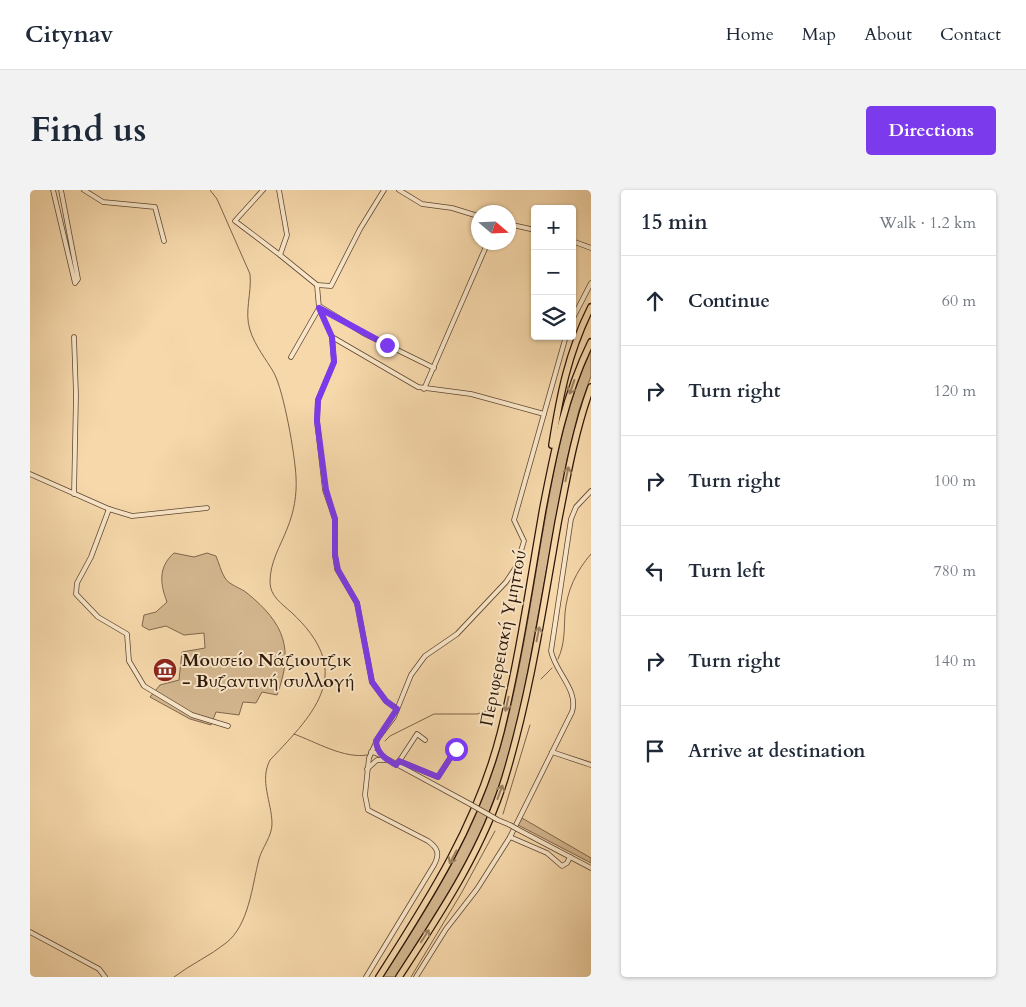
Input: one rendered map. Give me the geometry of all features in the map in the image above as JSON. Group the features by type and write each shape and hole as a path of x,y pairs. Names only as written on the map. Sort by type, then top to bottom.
{"highway":[{"path":"547,489 549,464 566,368 574,342 591,307"},
{"name":"Περιφερειακή Υμηττού","path":"379,977 450,862 473,815 488,774 505,716 547,489 565,407 591,342"},
{"name":"Περιφερειακή Υμηττού","path":"399,977 467,867 483,835 504,780 530,675 570,459 591,387"}],"street":[{"path":"53,190 74,283 78,279 60,190"},
{"path":"84,190 103,202 155,208 164,241"},
{"path":"263,190 235,221 317,285 331,286 360,229 384,190"},
{"path":"279,190 287,234 280,255"},
{"path":"399,190 422,204 452,208 471,214"},
{"path":"516,226 531,229"},
{"path":"576,242 591,248"},
{"path":"424,389 485,250"},
{"path":"576,312 591,282"},
{"path":"317,285 319,308 332,337 333,367 318,400 317,421 326,490 335,519 335,555 338,570 357,603 372,682 386,701 397,709"},
{"path":"319,308 434,368"},
{"path":"291,358 319,308"},
{"path":"74,336 76,395 74,494"},
{"path":"332,337 411,385 424,389 471,394 544,414"},
{"path":"366,977 434,865 438,854 436,848 428,841 368,810 365,802 367,769 371,752 397,709 418,663 458,634 506,582 516,567 524,542 514,520 565,340"},
{"path":"30,474 108,509 132,516 208,508"},
{"path":"416,977 446,929 477,890 510,837 572,712 574,703 567,685 554,662 551,651 572,514 577,504 591,491"},
{"path":"108,509 90,557 77,583 76,594 98,617 127,634 129,661 144,686 192,715 228,726"},
{"path":"398,763 417,734 425,740"},
{"path":"376,741 380,758"},
{"path":"371,752 380,758 438,777 456,749"},
{"path":"552,752 591,765"},
{"path":"367,769 380,758"},
{"path":"398,763 498,820 591,868"},
{"path":"510,837 547,853 562,866 568,863 570,857"},
{"path":"30,932 99,969 105,977"}],"shaded area":[{"path":"591,350 591,376 579,410 567,459 521,708 502,779 483,827 462,871 396,977 383,977 421,917 454,859 483,798 495,765 517,677 558,451 575,390"},
{"path":"174,553 194,557 207,553 216,556 222,573 227,580 260,604 278,627 283,638 285,664 277,695 262,692 256,703 243,702 239,715 216,712 211,725 190,719 150,697 160,685 179,680 182,652 205,648 204,633 184,635 166,626 149,630 142,626 144,615 156,612 167,602 162,576 165,564"},
{"path":"522,818 591,858 591,863 518,825"}],"waterway":[{"path":"174,977 226,943 234,935 245,916 259,859 272,828 266,784 267,768 270,760 303,724 315,707 322,689 325,672 321,653 310,633 277,599 271,587 270,575 289,523 294,503 296,490 294,454 278,382 255,342 248,323 250,274 217,199 210,190"},
{"path":"558,659 563,642 566,605 570,589 581,567 591,554"},
{"path":"541,679 552,668"},
{"path":"385,741 390,736 434,714 477,714 493,709"},
{"path":"503,814 530,725"},
{"path":"294,734 349,755 367,755"},
{"path":"411,977 462,892 495,831"}],"place":[{"name":"Μουσείο Νάζιουτζικ - Βυζαντινή συλλογή","path":"165,670"}],"route":[{"path":"387,345 363,333 321,307 319,308 332,337 334,362 318,400 317,421 322,470 335,519 335,555 338,570 357,603 368,669 372,682 386,701 397,709 394,717 376,741 376,747 381,756 396,765 399,761 438,777 456,749"}]}
